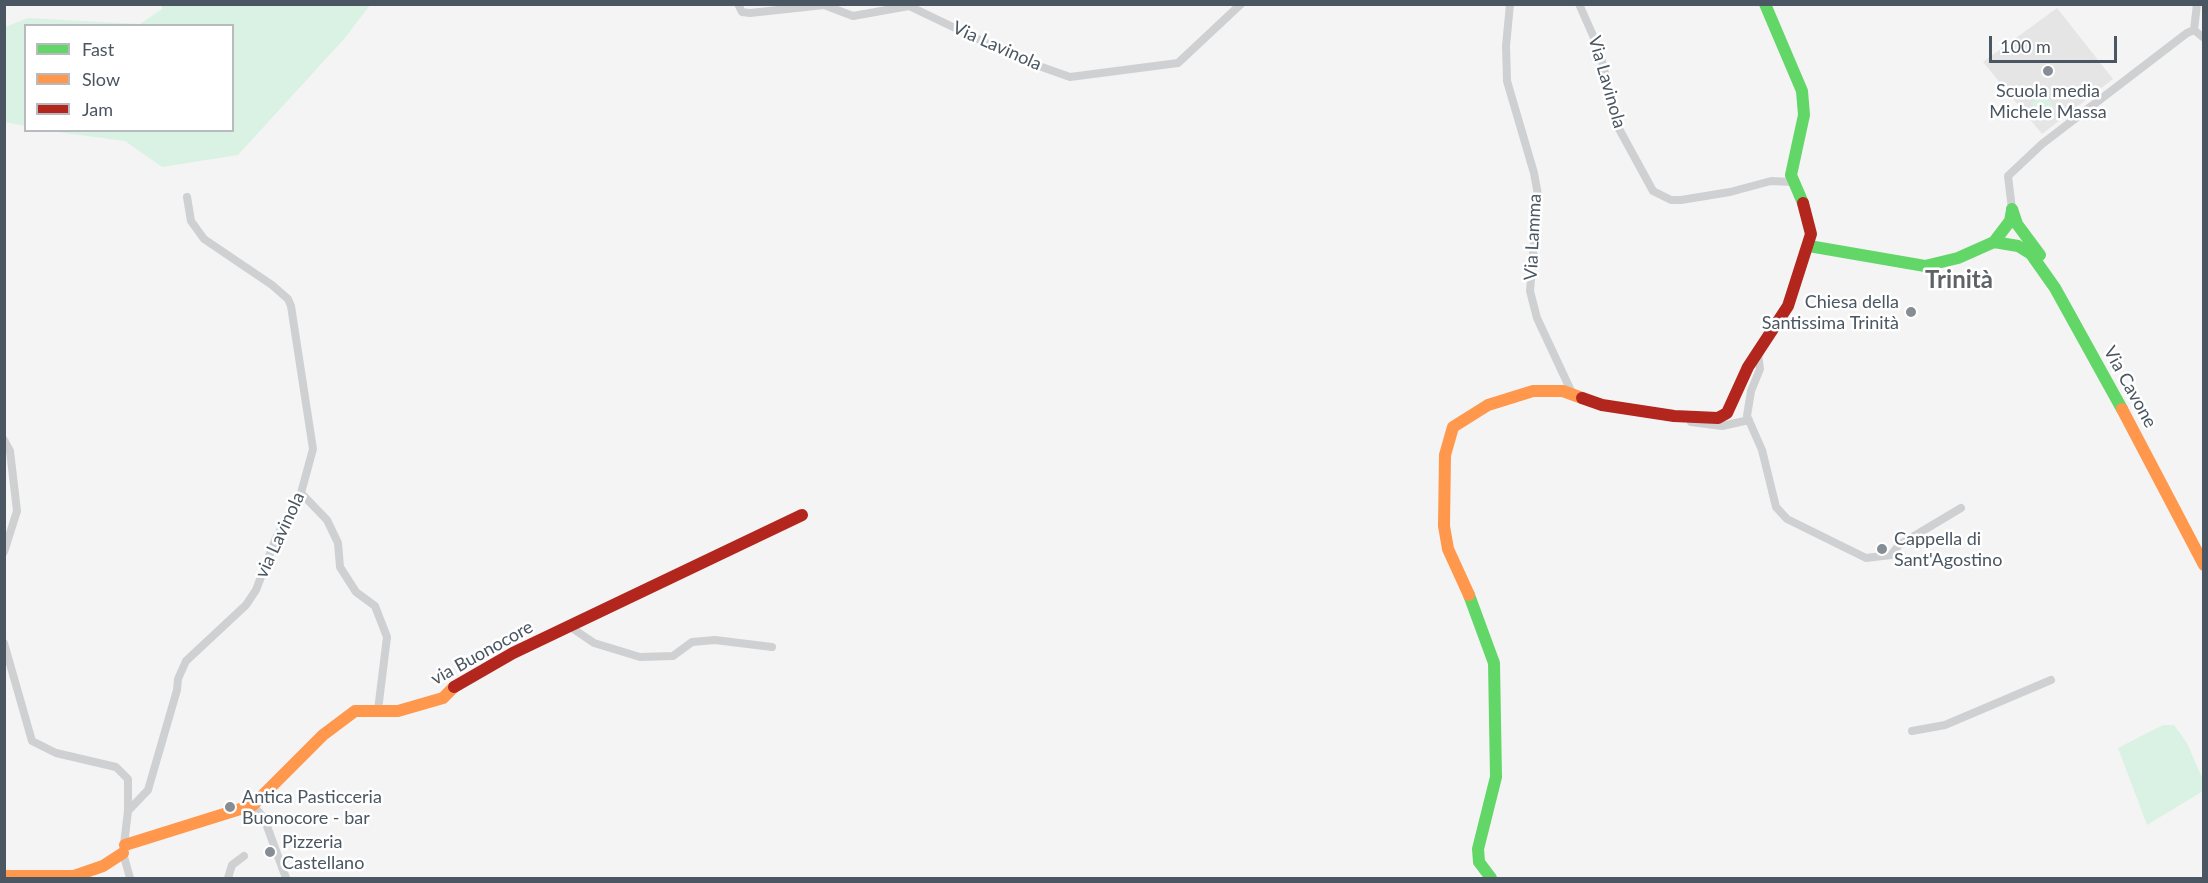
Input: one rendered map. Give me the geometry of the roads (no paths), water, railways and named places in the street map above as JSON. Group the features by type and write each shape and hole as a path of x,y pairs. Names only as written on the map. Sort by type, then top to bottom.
{"main road":[{"path":"1491,879 1479,862 1478,849 1496,777 1494,663 1479,617 1448,549 1444,526 1446,455 1453,428 1488,405 1533,391 1572,393 1584,401 1602,405 1680,416 1718,418 1723,416 1732,405 1748,367 1788,306 1809,246 1810,226 1793,182 1792,166 1804,115 1802,91 1765,4"},
{"path":"2012,209 2017,224 2047,266 2055,288"},
{"path":"1994,242 2010,222 2012,209"},
{"path":"1809,246 1925,266 1949,261 1994,242 2008,243 2017,224"},
{"name":"Via Cavone","path":"2008,243 2031,254 2055,288 2129,421 2204,565"},
{"name":"via Buonocore","path":"124,849 253,805 343,719 355,711 398,711 443,698 456,686 513,653 802,515"},
{"path":"8,877 74,876 103,866 124,849"}],"street":[{"name":"Via Lavinola","path":"738,6 742,12 750,13 824,5 853,16 909,6 1022,60 1070,77 1178,63 1241,4"},
{"name":"Via Lamma","path":"1510,4 1506,46 1507,81 1534,173 1538,195 1530,291 1536,318 1572,393"},
{"name":"Via Lavinola","path":"1579,4 1599,49 1618,127 1653,190 1671,200 1681,200 1730,192 1771,181 1793,182"},
{"path":"2194,30 2197,4"},
{"path":"2194,30 2204,38"},
{"path":"2012,209 2007,184 2012,171 2042,144 2187,33 2194,30"},
{"name":"via Lavinola","path":"129,811 148,790 177,690 178,679 186,661 246,605 256,590 281,528 301,493 313,449 291,306 288,299 272,285 204,239 191,221 187,197"},
{"path":"1758,354 1760,369 1749,399 1749,420 1762,450 1772,497 1779,512 1792,522 1834,541 1861,557 1891,555 1899,545 1961,508"},
{"path":"1680,416 1689,422 1717,426 1749,420"},
{"path":"4,440 10,452 17,511 4,552"},
{"path":"301,493 327,520 338,543 340,567 356,592 375,606 387,637 378,710"},
{"path":"569,626 594,643 640,657 674,656 692,642 715,640 772,647"},
{"path":"4,643 32,741 56,753 116,767 125,773 128,779 129,811 124,849 130,879"},
{"path":"1912,731 1945,725 2051,680"},
{"path":"253,805 264,818 286,879"},
{"path":"228,879 232,865 243,856"}],"place":[{"name":"Scuola media Michele Massa","path":"2048,71"},
{"name":"Chiesa della Santissima Trinità","path":"1911,312"},
{"name":"Cappella di Sant'Agostino","path":"1882,549"},
{"name":"Antica Pasticceria Buonocore - bar","path":"230,807"},
{"name":"Pizzeria Castellano","path":"270,852"}],"district":[{"name":"Trinità","path":"1959,280"}]}
